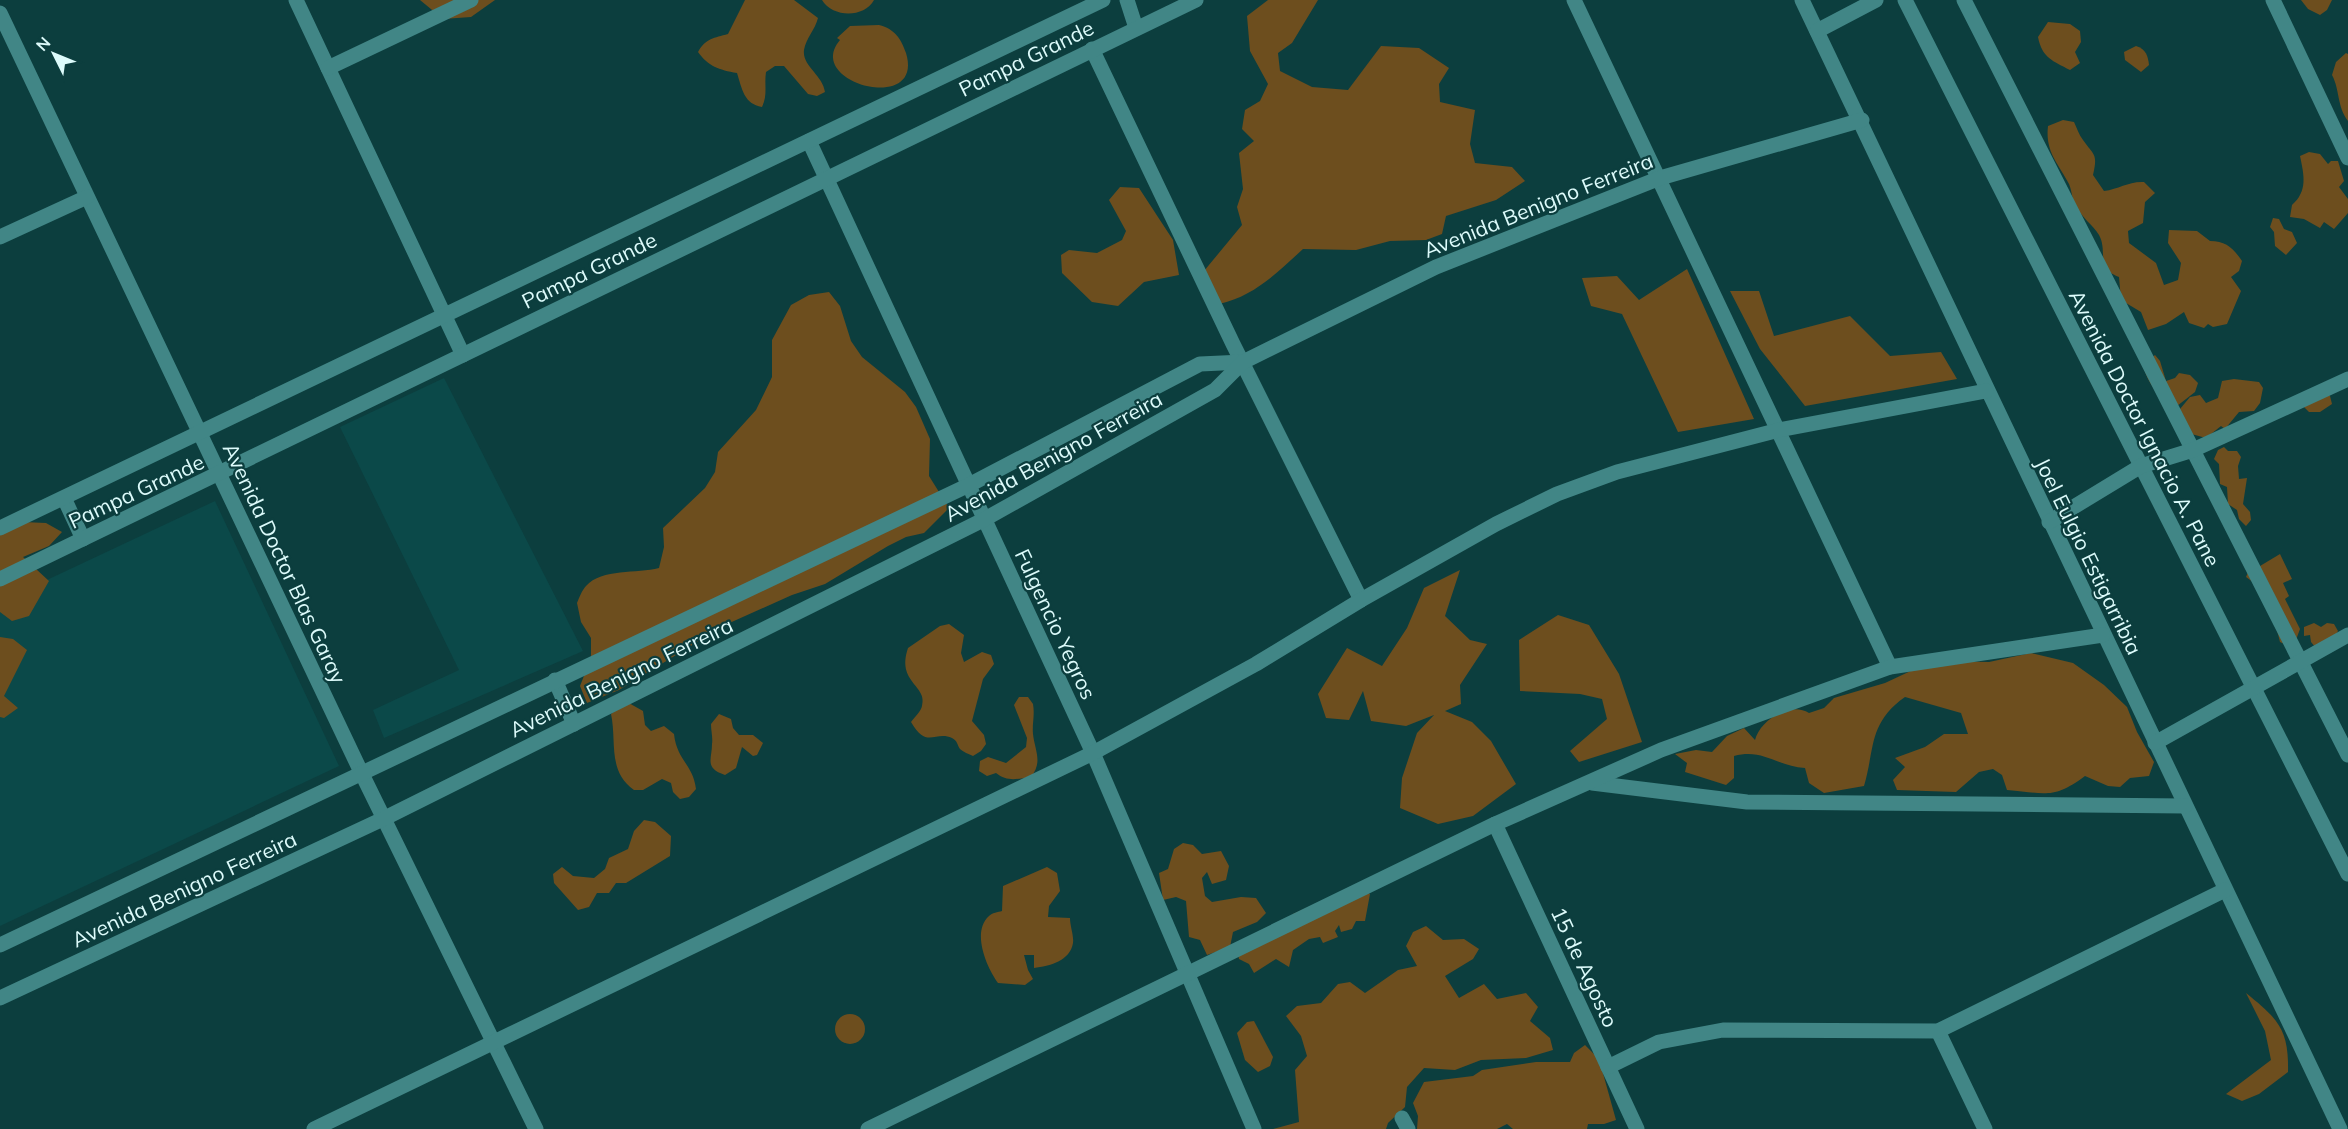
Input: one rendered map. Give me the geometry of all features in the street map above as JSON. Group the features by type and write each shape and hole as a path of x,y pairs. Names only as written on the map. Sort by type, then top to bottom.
{"street":[{"path":"296,0 463,355"},
{"path":"328,68 471,0"},
{"name":"Pampa Grande","path":"0,528 1103,0"},
{"path":"1127,0 1136,28"},
{"name":"Pampa Grande","path":"0,579 1196,0"},
{"path":"1574,0 1890,667"},
{"name":"Joel Eulgio Estigarribia","path":"1802,0 1862,120 1986,391 2340,1129"},
{"path":"1817,31 1876,0"},
{"name":"Avenida Doctor Ignacio A. Pane","path":"1905,0 2348,874"},
{"name":"Avenida Doctor Ignacio A. Pane","path":"1964,0 2348,755"},
{"path":"2273,0 2348,158"},
{"name":"Avenida Doctor Blas Garay","path":"0,13 361,772 536,1129"},
{"path":"1092,49 1242,362 1361,600"},
{"name":"Avenida Benigno Ferreira","path":"0,998 385,818 985,519 1215,390 1242,362 1436,267 1660,178 1862,120"},
{"name":"Fulgencio Yegros","path":"809,141 1093,753 1254,1129"},
{"path":"0,237 87,197"},
{"name":"Avenida Benigno Ferreira","path":"0,945 969,485 1200,364 1242,362"},
{"path":"2049,522 2141,466 2193,450 2348,379"},
{"path":"314,1129 1093,753 1256,664 1361,600 1496,524 1557,494 1617,472 1779,430 1986,391"},
{"path":"64,498 83,539"},
{"path":"868,1129 1496,824 1661,750 1890,667 2103,635"},
{"path":"2155,743 2253,686 2348,635"},
{"path":"555,680 574,724"},
{"path":"1590,783 1747,802 2185,806"},
{"name":"15 de Agosto","path":"1496,824 1637,1129"},
{"path":"1608,1067 1659,1042 1723,1030 1938,1030 2225,890"},
{"path":"1938,1030 1985,1129"}],"shaded area":[{"path":"420,0 495,0 471,17 443,19"},
{"path":"745,0 794,0 818,18 805,46 804,56 821,81 825,92 817,96 808,94 784,66 775,66 766,72 762,107 747,99 737,73 714,67 702,57 698,52 704,44 711,39 728,34"},
{"path":"822,0 874,0 863,10 848,14 833,10"},
{"path":"1268,0 1318,0 1292,43 1278,53 1280,71 1312,87 1348,90 1381,46 1419,48 1449,68 1439,84 1440,102 1475,110 1470,144 1475,163 1512,167 1525,181 1496,200 1446,216 1442,234 1426,240 1390,241 1356,250 1303,249 1274,275 1254,289 1219,304 1204,271 1242,225 1237,207 1243,189 1239,153 1254,141 1242,129 1245,110 1260,101 1268,84 1250,51 1247,16"},
{"path":"2301,0 2332,0 2327,10 2320,15 2308,9"},
{"path":"2048,22 2070,24 2080,31 2081,42 2075,52 2080,63 2070,70 2049,58 2042,50 2038,37"},
{"path":"879,25 897,35 902,43 906,53 907,72 898,83 884,87 866,86 850,79 837,69 833,55 840,40 837,38 850,26"},
{"path":"2136,46 2144,51 2149,62 2149,65 2141,72 2125,60 2124,52"},
{"path":"2346,53 2348,54 2348,121 2344,116 2332,75 2336,62"},
{"path":"2063,120 2074,122 2092,152 2095,158 2093,175 2104,191 2144,182 2155,193 2145,202 2143,223 2128,231 2129,243 2156,263 2164,285 2178,280 2181,263 2168,243 2169,230 2197,231 2210,241 2229,246 2239,256 2242,261 2239,271 2231,277 2241,291 2227,324 2213,327 2208,324 2204,328 2189,323 2184,312 2166,324 2148,330 2141,312 2121,300 2119,277 2107,269 2104,264 2099,235 2078,210 2069,184 2050,150 2048,126"},
{"path":"2309,152 2320,154 2328,164 2331,161 2338,161 2344,181 2339,187 2348,199 2348,213 2334,229 2324,222 2320,228 2304,219 2290,217 2292,205 2301,194 2304,182 2300,156"},
{"path":"1120,187 1139,188 1173,240 1179,275 1144,282 1118,306 1092,302 1062,273 1061,255 1069,250 1097,253 1122,240 1126,231 1109,200"},
{"path":"2273,218 2279,219 2284,229 2292,232 2297,243 2286,255 2275,246 2274,232 2270,227"},
{"path":"1687,269 1754,419 1678,432 1622,314 1591,306 1582,278 1617,276 1639,300"},
{"path":"1730,291 1759,291 1774,336 1850,316 1890,356 1941,352 1957,379 1805,406 1760,349"},
{"path":"829,292 840,306 851,341 862,357 905,392 916,407 930,439 929,476 949,508 924,533 906,537 888,546 825,584 792,595 725,625 619,690 587,703 580,686 591,658 591,638 581,622 577,603 583,590 601,576 659,568 664,547 663,528 705,488 715,472 718,452 756,410 772,377 772,340 791,305 809,295"},
{"path":"2155,355 2160,361 2166,381 2175,378 2179,373 2190,375 2198,383 2195,392 2177,406 2159,394 2148,379 2143,365"},
{"path":"444,378 583,651 384,738 373,710 459,670 340,427"},
{"path":"2234,379 2259,382 2263,388 2260,403 2254,411 2239,412 2225,429 2221,426 2206,438 2184,432 2175,415 2190,397 2200,395 2206,403 2218,398 2222,381"},
{"path":"2323,390 2330,396 2332,404 2320,412 2309,412 2302,405"},
{"path":"2224,447 2228,451 2237,451 2241,457 2238,466 2239,479 2247,478 2243,504 2250,512 2251,520 2246,526 2239,519 2237,510 2228,504 2227,487 2220,484 2219,464 2214,459 2218,450"},
{"path":"215,501 339,766 0,926 0,602"},
{"path":"0,521 46,523 62,532 49,546 23,557 49,581 29,616 12,621 0,612"},
{"path":"2280,554 2292,579 2283,583 2289,596 2285,599 2300,629 2293,648 2280,642 2257,585 2246,577 2251,565 2255,563 2260,566"},
{"path":"1460,570 1445,616 1470,640 1487,644 1460,685 1461,704 1445,711 1472,722 1491,741 1516,784 1473,816 1438,824 1400,808 1402,778 1417,733 1434,715 1406,726 1371,721 1363,691 1349,720 1326,718 1318,694 1347,648 1382,666 1407,628 1424,588"},
{"path":"1558,615 1589,625 1619,674 1642,742 1579,762 1570,751 1607,719 1602,699 1580,694 1520,691 1519,640"},
{"path":"2314,623 2321,627 2327,623 2334,624 2338,631 2332,641 2316,648 2311,642 2310,635 2304,636 2304,627"},
{"path":"949,624 964,635 961,653 964,662 982,652 991,655 994,664 983,679 972,721 984,735 986,744 973,756 961,750 952,738 941,736 931,738 922,735 911,722 920,710 923,699 906,669 905,660 908,648 940,626"},
{"path":"0,637 13,639 27,650 4,696 18,708 4,718 0,717"},
{"path":"2031,653 2073,663 2104,685 2127,707 2137,732 2154,762 2149,776 2130,778 2120,787 2108,786 2085,776 2065,789 2040,793 2007,790 2002,775 1993,769 1979,772 1956,792 1897,790 1893,780 1905,767 1895,758 1925,747 1944,734 1968,734 1961,713 1905,697 1893,707 1879,727 1864,786 1824,793 1809,783 1805,768 1753,754 1734,756 1734,778 1726,785 1685,772 1687,763 1675,754 1696,750 1712,752 1727,736 1744,728 1755,740 1763,726 1777,714 1793,709 1809,713 1824,708 1834,698 1885,683 1932,661 1989,662"},
{"path":"1019,697 1028,697 1033,704 1033,734 1037,756 1035,772 1031,777 1017,779 1004,778 996,773 987,776 979,771 980,761 988,757 1006,763 1026,747 1027,738 1014,705"},
{"path":"627,702 643,711 645,725 651,731 664,726 674,734 678,750 692,774 696,789 689,797 680,799 673,792 671,783 662,779 643,790 634,790 620,774 616,765 611,714"},
{"path":"719,714 731,719 733,728 739,735 753,735 763,743 757,755 753,756 742,747 736,768 725,775 714,769 711,762 711,724"},
{"path":"644,820 655,822 671,836 670,856 626,883 616,883 609,893 597,893 589,907 578,910 554,883 553,874 562,867 573,876 594,878 605,869 609,858 628,849 634,831"},
{"path":"1183,843 1193,845 1202,854 1221,851 1229,866 1226,880 1212,884 1207,872 1202,878 1205,896 1212,902 1241,897 1256,898 1266,913 1257,922 1233,932 1230,947 1207,955 1200,940 1189,937 1186,901 1176,897 1163,900 1159,873 1168,869 1174,849"},
{"path":"1047,867 1057,873 1060,891 1049,906 1048,917 1070,918 1073,940 1071,949 1064,958 1046,966 1034,968 1034,955 1024,955 1033,979 1025,985 998,983 989,968 983,950 981,931 984,923 990,915 1002,911 1003,886"},
{"path":"1356,886 1370,894 1365,921 1356,921 1352,929 1341,932 1339,925 1335,931 1338,937 1323,943 1320,937 1309,939 1293,950 1289,967 1276,959 1254,973 1249,964 1239,959 1238,954 1292,928 1293,914"},
{"path":"1426,926 1443,940 1464,939 1479,949 1473,959 1445,976 1459,998 1484,984 1497,999 1526,993 1538,1007 1530,1021 1550,1038 1553,1050 1526,1058 1481,1060 1455,1070 1424,1068 1407,1087 1405,1107 1388,1123 1386,1129 1273,1129 1299,1122 1295,1070 1307,1056 1301,1036 1286,1016 1297,1006 1321,1003 1338,984 1350,982 1365,993 1398,970 1417,966 1406,946 1413,932"},
{"path":"2246,993 2274,1018 2284,1035 2288,1072 2259,1094 2242,1101 2226,1094 2271,1060 2265,1031"},
{"path":"850,1014 861,1018 865,1029 861,1040 850,1044 839,1040 835,1029 839,1018"},
{"path":"1254,1021 1273,1057 1270,1066 1258,1072 1245,1060 1237,1033 1247,1022"},
{"path":"1585,1045 1599,1059 1616,1120 1604,1124 1588,1124 1587,1129 1513,1129 1507,1124 1497,1129 1417,1129 1418,1116 1413,1103 1424,1082 1473,1076 1482,1070 1536,1062 1570,1062 1574,1053"}]}
